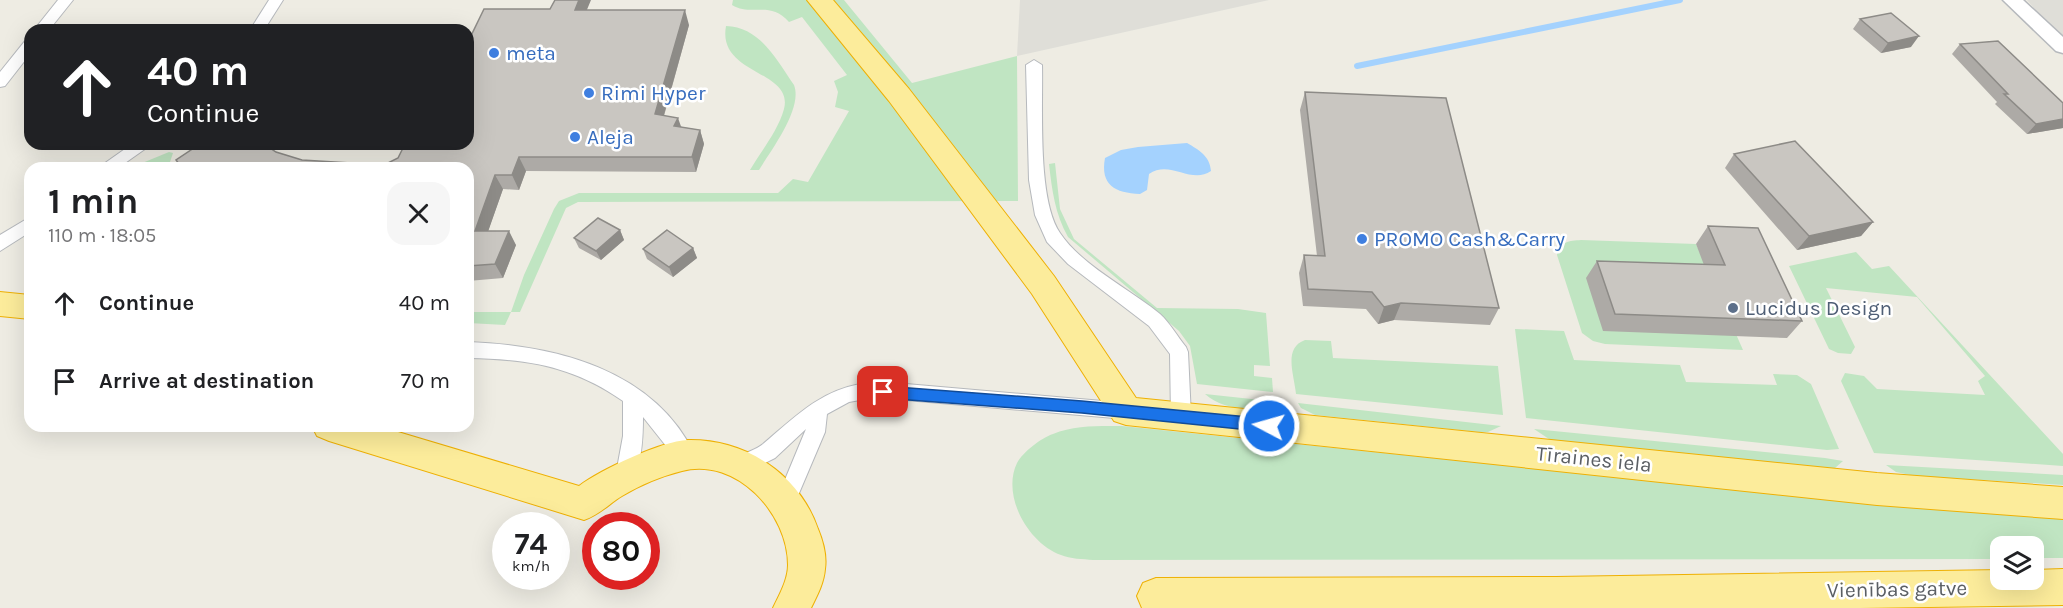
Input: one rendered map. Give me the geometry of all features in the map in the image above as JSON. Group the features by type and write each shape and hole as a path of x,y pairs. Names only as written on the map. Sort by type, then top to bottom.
{"highway":[{"path":"819,0 899,95 1043,285 1126,411"},
{"path":"0,304 24,306"},
{"name":"Tīraines iela","path":"1126,411 1877,489 2063,503"},
{"path":"349,432 584,504 597,492 626,474 685,455 743,465 767,479 787,499 803,533 807,567 792,608"},
{"name":"Vienības gatve","path":"1156,596 1461,596 2063,587"}],"street":[{"path":"46,24 66,0"},
{"path":"261,24 276,0"},
{"path":"2012,0 2063,47"},
{"path":"0,82 24,52"},
{"path":"1034,65 1037,180 1043,215 1053,237 1074,259 1155,321 1179,351 1181,417"},
{"path":"116,162 134,150"},
{"path":"0,244 24,227"},
{"path":"474,350 511,351 568,363 633,399 656,415 685,455"},
{"path":"743,465 768,452 792,428 818,410 845,395 860,392 906,392 1126,411"},
{"path":"626,474 633,436 633,399"},
{"path":"787,499 815,432 818,410"}],"shaded area":[{"path":"1020,0 1269,0 1017,56"},
{"path":"2027,0 2063,0 2063,38 2052,29"}],"green space":[{"path":"733,0 844,0 912,83 1017,56 1018,201 578,202 566,208 520,312 511,312 524,275 559,201 579,193 778,193 793,179 808,182 849,111 835,107 838,92 834,81 847,75 802,17 789,22 782,15 768,10 739,8 732,5"},
{"path":"726,26 738,28 758,38 774,55 794,85 796,94 790,116 759,170 750,170 778,125 784,109 784,96 778,86 743,64 733,54 726,42"},
{"path":"169,152 173,153 170,162 145,162"},
{"path":"1055,163 1060,209 1074,239 1157,308 1238,309 1266,313 1270,366 1254,365 1254,376 1272,378 1273,392 1197,384 1190,346 1179,331 1068,237 1057,211 1053,192 1049,164"},
{"path":"1581,240 1696,244 1743,350 1605,344 1593,341 1582,333 1557,255 1563,244"},
{"path":"1856,252 1872,269 1889,266 2063,454 2063,466 1874,453 1841,381 1845,373 1864,376 1877,389 1985,395 1978,381 1985,376 1917,297 1826,288 1855,347 1851,354 1838,353 1829,349 1789,266"},
{"path":"474,312 511,312 505,325 474,323"},
{"path":"1515,329 1564,331 1574,360 1680,365 1686,382 1777,385 1773,374 1797,375 1811,384 1839,449 1827,450 1526,418"},
{"path":"1305,340 1331,341 1333,358 1498,366 1503,415 1296,394 1292,355 1298,344"},
{"path":"1205,394 1270,401 1263,407 1240,408 1225,405"},
{"path":"1298,403 1501,426 1488,432 1479,432 1315,415 1301,408"},
{"path":"1122,426 1818,498 2063,516 2063,558 2044,558 2044,536 1990,536 1990,559 1093,560 1068,557 1049,549 1029,530 1015,504 1013,476 1023,454 1038,442 1061,431 1087,427"},
{"path":"1534,429 1843,461 1835,468 1824,469 1552,441"},
{"path":"1886,465 2063,475 2063,485 1915,476 1896,472"}],"water":[{"path":"1187,143 1206,157 1211,171 1203,175 1196,175 1173,170 1157,170 1149,174 1147,190 1140,194 1123,192 1111,186 1107,181 1105,158 1121,150"}],"building":[{"name":"Aleja","path":"555,0 579,0 575,10 685,10 655,114 678,118 674,126 700,130 692,157 519,157 512,175 495,175 475,231 509,231 495,264 474,266 474,162 390,162 398,158 402,150 474,150 474,30 484,9 550,9"},
{"path":"1891,13 1919,36 1888,43 1860,19"},
{"path":"1998,41 2063,103 2063,119 2036,124 2004,94 2008,94 1960,44"},
{"path":"1305,92 1446,98 1499,308 1401,303 1384,307 1372,292 1308,289 1304,255 1325,256"},
{"path":"1795,141 1873,222 1809,236 1734,154"},
{"name":"Aleja","path":"191,150 273,150 302,160 335,162 178,162 176,160"},
{"path":"598,218 620,230 596,251 574,238"},
{"path":"1708,226 1758,228 1802,321 1615,314 1597,261 1725,265"},
{"path":"667,230 693,248 669,267 643,249"}],"waterway":[{"path":"1357,66 1680,0"}],"place":[{"name":"meta","path":"494,53"},
{"name":"Rimi Hyper","path":"589,93"},
{"name":"Aleja","path":"575,137"},
{"name":"PROMO Cash&Carry","path":"1362,239"},
{"name":"Lucidus Design","path":"1733,308"}],"route":[{"path":"883,392 1082,407 1269,426"}]}
